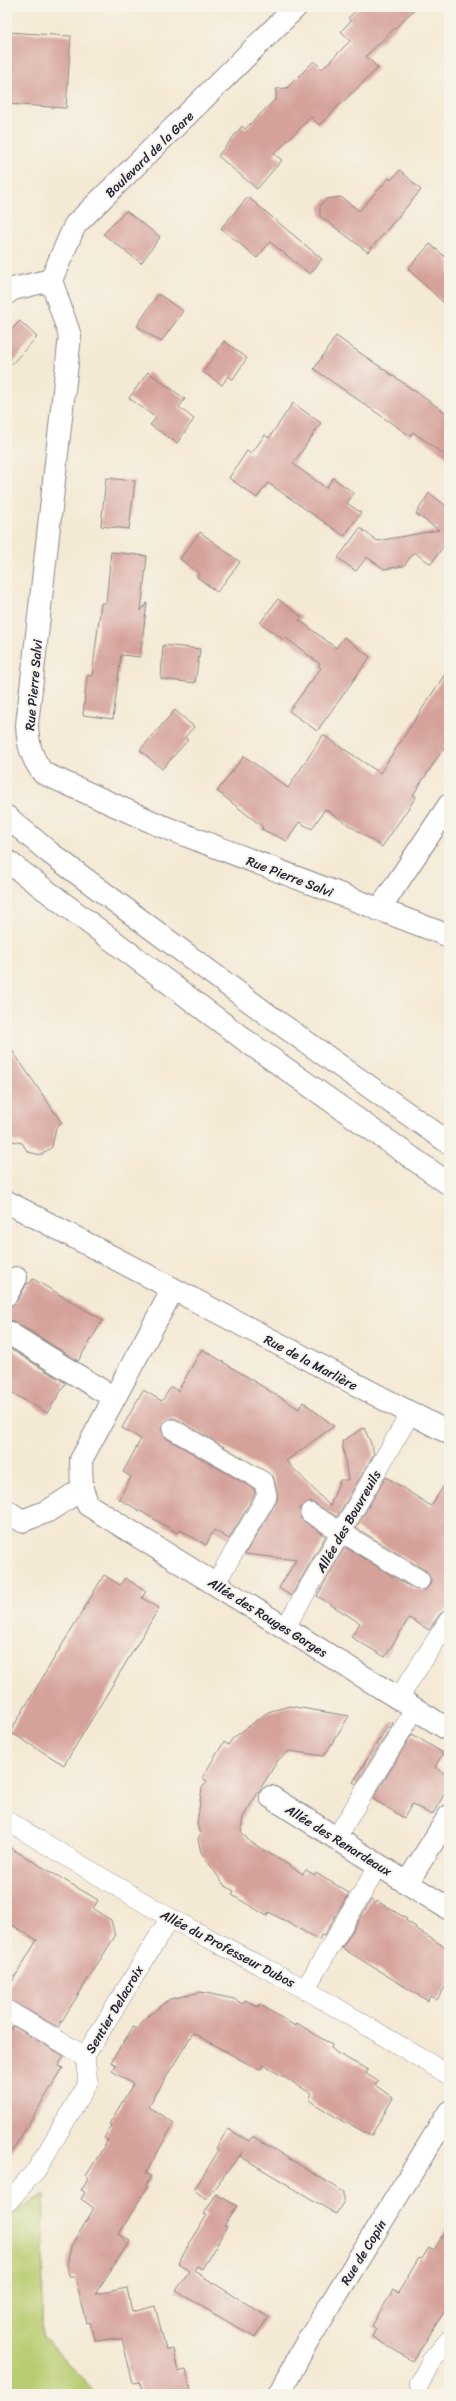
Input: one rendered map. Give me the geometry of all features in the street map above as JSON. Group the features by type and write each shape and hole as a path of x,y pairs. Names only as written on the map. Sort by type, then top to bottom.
{"main road":[{"name":"Boulevard de la Gare","path":"51,280 75,225 296,7"},
{"path":"7,293 13,289 51,280"},
{"name":"Rue Pierre Salvi","path":"51,280 70,336 27,725 28,748 34,762 43,773 160,825 449,936"},
{"path":"379,910 449,805"},
{"path":"7,817 50,853 269,1016 449,1143"},
{"path":"7,861 245,1040 449,1184"},
{"name":"Rue de la Marlière","path":"7,1202 410,1414 449,1433"},
{"path":"7,1511 22,1521 85,1497 81,1460 173,1289"},
{"path":"7,1332 114,1398"},
{"name":"Allée des Rouges Gorges","path":"85,1497 215,1584 449,1730"},
{"name":"Allée des Renardeaux","path":"271,1797 449,1909"},
{"name":"Allée des Renardeaux","path":"407,1883 449,1816"},
{"name":"Rue de Copin","path":"279,2394 303,2349 449,2112"}],"street":[{"name":"Allée des Bouvreuils","path":"285,1628 410,1414"},
{"path":"172,1429 264,1482 267,1496 215,1584"},
{"path":"310,1513 342,1531 420,1580"},
{"path":"336,1838 407,1704 449,1620"},
{"name":"Allée du Professeur Dubos","path":"7,1821 170,1918 305,1989 449,2075"},
{"path":"305,1989 380,1865"},
{"name":"Sentier Delacroix","path":"7,2203 37,2169 88,2083 85,2056 170,1918"},
{"path":"7,2010 85,2056"},
{"path":"419,2385 431,2361 449,2340"}],"green space":[{"path":"44,2194 42,2335 96,2394 7,2394 7,2217"}],"building":[{"path":"360,7 417,7 366,56 378,68 319,125 311,117 274,154 282,160 257,189 218,156 242,126 245,129 276,99 276,89 287,88 314,61 322,69 350,41 341,31 351,21 348,18"},
{"path":"7,32 71,36 66,108 7,104"},
{"path":"400,170 421,190 368,252 320,216 320,206 326,199 341,197 359,211 389,178 391,180"},
{"path":"248,197 322,259 310,274 270,242 257,258 221,228"},
{"path":"126,211 160,237 141,263 103,234"},
{"path":"430,244 449,260 449,308 408,269"},
{"path":"158,294 183,311 161,342 137,326"},
{"path":"20,321 37,337 7,369 7,334"},
{"path":"336,336 449,415 449,458 413,432 410,436 314,369"},
{"path":"224,341 247,358 233,379 228,376 222,385 203,372"},
{"path":"148,372 185,399 179,407 194,419 177,443 150,425 156,418 129,398"},
{"path":"293,403 321,423 293,464 326,488 333,478 354,493 347,503 361,513 344,536 268,483 257,498 229,478 247,451 251,454 265,435 269,438"},
{"path":"106,478 135,481 129,529 101,526"},
{"path":"429,493 449,508 449,538 431,564 414,552 404,566 384,569 367,557 356,571 338,558 360,528 377,541 439,530 416,514"},
{"path":"200,532 240,562 217,592 197,577 199,573 180,559"},
{"path":"111,552 147,556 141,611 147,603 140,657 121,655 113,719 83,715 87,676 92,676 101,603 106,603"},
{"path":"278,599 302,617 299,620 336,648 344,637 370,657 317,731 289,711 321,668 318,666 320,664 286,638 284,640 260,623"},
{"path":"163,645 200,649 195,683 161,679"},
{"path":"449,668 449,740 413,795 416,797 382,847 325,809 312,829 299,822 287,841 261,829 263,827 217,791 244,756 288,788 323,735 380,773"},
{"path":"175,710 194,727 185,737 188,740 162,769 140,750"},
{"path":"7,1043 62,1123 56,1127 52,1147 41,1155 28,1152 22,1143 13,1141 7,1133"},
{"path":"33,1279 103,1320 78,1361 14,1321 7,1320 7,1306 18,1300 27,1283 29,1284"},
{"path":"7,1347 66,1383 47,1413 7,1390"},
{"path":"202,1349 299,1409 303,1402 334,1426 286,1461 330,1506 340,1480 348,1480 342,1441 364,1428 370,1441 374,1454 337,1517 311,1502 300,1508 301,1519 326,1536 291,1596 279,1588 296,1560 245,1554 277,1501 278,1494 273,1476 177,1419 172,1418 163,1423 161,1429 166,1438 254,1489 255,1494 229,1539 214,1530 206,1545 180,1530 178,1533 119,1499 131,1477 123,1472 141,1439 122,1428 143,1390 162,1401 171,1387 178,1391"},
{"path":"386,1477 431,1506 449,1477 449,1609 440,1614 429,1630 409,1618 385,1657 351,1637 360,1623 317,1596 345,1547 414,1589 425,1590 430,1585 431,1580 426,1571 356,1528"},
{"path":"104,1575 120,1585 125,1578 146,1591 142,1598 159,1608 64,1765 10,1732"},
{"path":"289,1706 349,1716 324,1756 289,1751 278,1760 243,1817 241,1831 249,1841 303,1874 306,1870 315,1875 316,1873 349,1893 324,1936 321,1935 319,1940 269,1912 267,1916 232,1895 234,1891 224,1885 201,1852 198,1839 200,1835 197,1824 202,1788 207,1781 202,1778 224,1742 228,1745 233,1738 268,1712"},
{"path":"391,1721 393,1723 356,1784 353,1782"},
{"path":"412,1734 443,1753 435,1767 449,1776 449,1786 432,1815 412,1804 404,1818 373,1799"},
{"path":"7,1846 98,1900 93,1909 111,1920 115,1936 58,2027 7,1999 7,1990 37,1940 7,1922"},
{"path":"371,1900 376,1903 377,1901 407,1919 406,1921 416,1927 415,1929 449,1949 449,1981 437,2000 430,1996 428,2001 342,1948"},
{"path":"201,1992 234,1999 243,2004 245,2000 258,2007 259,2004 295,2026 297,2023 332,2045 331,2048 337,2053 368,2070 366,2074 378,2081 375,2085 393,2098 371,2136 348,2123 347,2124 318,2106 309,2099 312,2094 263,2065 260,2069 250,2065 193,2033 148,2107 174,2123 146,2173 151,2176 146,2186 147,2187 119,2234 130,2241 95,2294 127,2288 132,2312 155,2306 166,2350 173,2349 178,2372 186,2370 192,2394 143,2394 139,2382 133,2383 122,2339 94,2340 90,2322 87,2323 75,2277 69,2277 67,2264 71,2247 94,2208 81,2199 85,2192 81,2190 88,2178 86,2176 108,2140 104,2138 111,2125 109,2124 133,2084 112,2071 116,2065 111,2062 133,2027 138,2029 144,2019 170,1999"},
{"path":"13,2026 64,2056 58,2066 63,2068 7,2159 7,2036"},
{"path":"228,2129 249,2141 252,2136 344,2192 344,2201 336,2214 240,2156 244,2150 206,2199 194,2190 219,2150 216,2148"},
{"path":"216,2194 237,2206 224,2226 227,2227 202,2269 197,2266 194,2271 268,2317 255,2338 176,2291 189,2271 178,2263 207,2215 204,2214"},
{"path":"449,2224 449,2304 413,2361 372,2337 376,2329 372,2326 393,2290 398,2293 419,2258 422,2259 429,2247 434,2250"}]}
